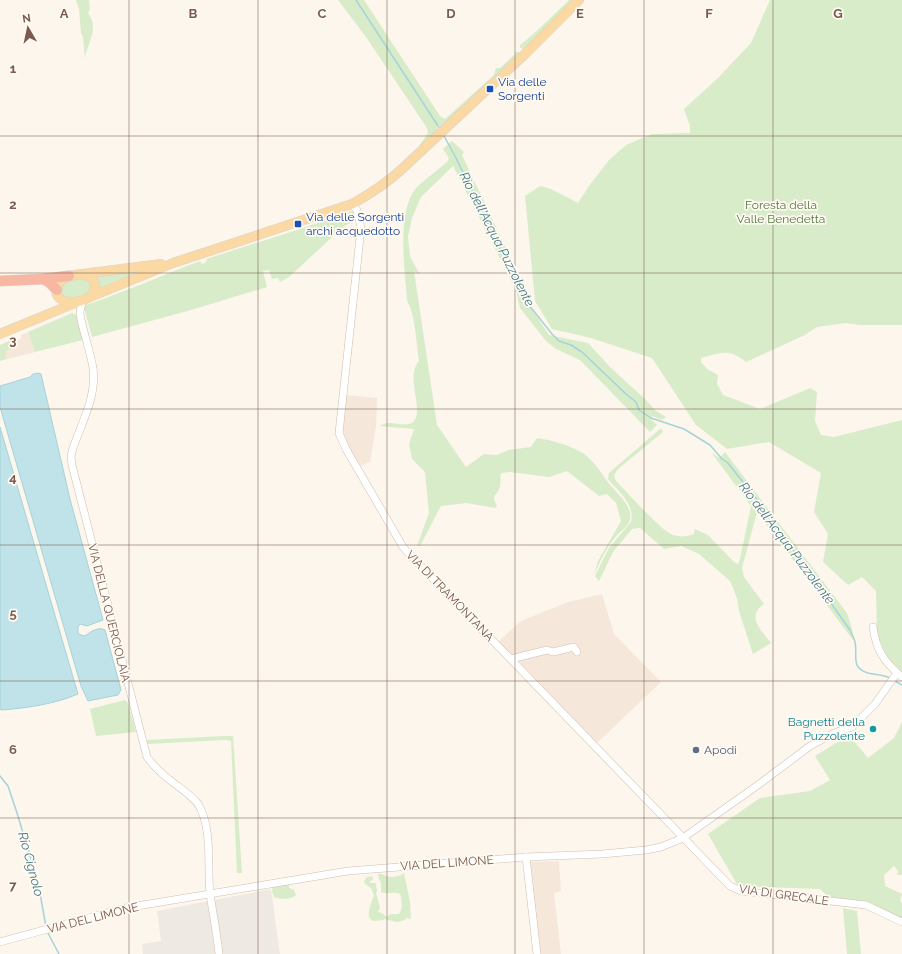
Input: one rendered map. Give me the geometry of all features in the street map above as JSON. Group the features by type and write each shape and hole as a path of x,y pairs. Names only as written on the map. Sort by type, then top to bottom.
{"highway":[{"path":"1,281 69,276"},
{"path":"43,279 49,282 57,292"}],"main road":[{"path":"0,334 173,263 352,204 391,179 579,0"},
{"path":"48,314 54,308 61,280 69,276 173,263"},
{"path":"57,292 59,297 65,302 84,300 94,289 94,283 92,278 82,274"}],"street":[{"name":"VIA DI TRAMONTANA","path":"352,204 357,210 361,228 338,428 340,438 408,554 683,838"},
{"path":"80,314 84,300"},
{"path":"68,306 75,308 80,314"},
{"name":"VIA DELLA QUERCIOLAIA","path":"80,314 88,346 94,381 92,397 71,456 73,470 147,757 154,767 189,795 197,803 202,812 206,824 210,893"},
{"path":"873,627 878,650 886,662 900,675"},
{"path":"511,659 548,650 553,652 574,647 577,652"},
{"name":"VIA DEL LIMONE","path":"0,942 111,911 210,893 348,871 526,857 646,850 661,847 683,838 810,746 834,733 852,727 875,704 900,675"},
{"name":"VIA DI GRECALE","path":"683,838 730,886 741,891 866,905 902,922"},
{"path":"526,857 537,954"},
{"path":"210,893 220,954"}],"shaded area":[{"path":"28,332 35,352 7,359 5,352 12,346 9,341 16,338 18,340 21,339 21,335"},
{"path":"346,395 377,398 376,426 370,462 360,466 343,437 342,430"},
{"path":"602,594 614,634 661,682 596,744 498,642 521,621 568,602"},
{"path":"559,861 561,891 554,893 561,954 539,954 529,865 531,862"},
{"path":"271,889 280,954 222,954 214,900"},
{"path":"208,901 215,954 143,954 142,944 161,941 157,911"}],"green space":[{"path":"76,0 89,0 90,9 88,13 93,25 92,36 85,59 79,9"},
{"path":"338,0 364,0 440,116 445,119 494,75 496,68 500,68 515,54 514,52 519,52 518,56 441,127 437,124 437,132 417,149 428,133 427,128 366,37"},
{"path":"569,0 574,0 525,49 520,48 520,45"},
{"name":"Foresta della Valle Benedetta","path":"770,0 902,0 902,325 860,325 846,323 817,327 805,335 746,362 729,353 720,353 701,358 701,362 707,369 718,375 717,384 723,395 760,409 810,388 817,392 815,421 821,435 834,437 902,420 902,672 888,658 877,635 876,591 862,577 848,585 823,562 828,534 814,512 821,473 769,442 727,449 696,425 652,358 591,338 552,329 535,301 525,196 540,186 551,189 578,203 609,160 626,145 652,134 690,133 690,126 684,109 718,78 751,43"},
{"path":"452,141 464,152 462,155 527,293 528,303 549,335 588,343 612,369 656,411 666,417 662,420 652,416 651,419 657,425 650,432 580,360 556,349 546,341 520,308 516,290 453,166 421,197 412,218 408,237 410,256 420,275 414,271 437,425 466,467 484,454 497,455 508,450 531,447 537,438 554,441 576,449 589,458 626,503 630,514 630,519 626,527 611,543 594,575 598,561 621,521 616,503 607,494 599,496 567,471 549,477 510,472 501,473 500,486 494,496 497,506 495,508 466,503 441,506 420,546 417,546 429,513 425,472 412,459 409,444 414,429 379,426 388,423 409,424 414,421 417,416 414,375 415,368 419,361 414,322 407,300 403,242 404,226 410,198 416,188 447,162 449,158 443,149"},
{"path":"351,211 354,212 356,219 342,228 289,277 280,282 278,278 272,279 269,270 263,271 267,287 191,310 92,337 84,308 86,305 200,261 202,264 209,258"},
{"path":"145,270 98,290 94,276"},
{"path":"84,278 92,283 91,291 75,300 62,297 60,286 66,280"},
{"path":"72,313 76,315 83,340 35,352 28,332"},
{"path":"9,341 12,346 5,352 7,359 0,361 0,345"},
{"path":"661,428 663,432 618,469 614,475 616,481 660,526 667,531 676,536 686,536 694,534 695,529 708,535 734,562 738,564 751,506 711,452 719,458 725,452 847,613 852,629 853,640 757,512 742,568 744,577 764,604 758,610 756,620 757,624 771,643 753,654 739,611 737,598 730,581 699,554 681,546 664,549 640,528 632,529 613,552 599,581 595,576 609,548 631,522 632,516 631,510 625,499 608,479 609,473"},
{"path":"125,700 128,703 136,732 96,736 90,709"},
{"path":"902,722 902,875 897,875 898,871 894,866 884,875 885,886 902,894 900,900 902,904 902,919 867,904 831,899 820,889 738,886 708,834 760,798 810,791 830,780 815,756 849,735 868,758 894,738"},
{"path":"233,736 242,873 237,873 231,741 148,744 147,740"},
{"path":"404,873 410,902 411,919 406,918 405,920 397,922 384,919 374,921 371,919 369,913 374,895 371,888 365,884 364,881 367,877 372,876 373,880 370,881 370,883 376,884 376,893 380,908 378,912 382,913 386,917 391,914 399,914 402,907 401,899 400,894 381,892 381,883 378,874 396,877"},
{"path":"273,884 289,884 289,888 294,890 296,895 294,897 282,899 274,897 272,891"},
{"path":"843,908 857,911 861,954 847,954"}],"water":[{"path":"38,373 41,374 70,499 103,620 87,626 80,624 78,627 78,633 85,636 97,629 105,630 121,690 118,695 88,701 81,686 0,407 0,386"},
{"path":"0,427 78,694 41,705 2,710 0,709"}],"waterway":[{"name":"Rio dell'Acqua Puzzolente","path":"356,0 440,129"},
{"name":"Rio dell'Acqua Puzzolente","path":"443,134 525,300 552,334 559,341 571,345 582,352 636,402 639,410 651,418 684,429 710,445 722,459 728,463 764,509 770,520 779,530 850,630 855,642 856,660 859,668 868,673 890,678"},
{"name":"Rio dell'Acqua Puzzolente","path":"895,681 902,685"},
{"name":"Rio Cignolo","path":"0,776 8,786 17,813 38,882 46,927"},
{"name":"Rio Cignolo","path":"47,931 59,954"}],"place":[{"name":"Via delle Sorgenti","path":"490,89"},
{"name":"Via delle Sorgenti archi acquedotto","path":"298,224"},
{"name":"Bagnetti della Puzzolente","path":"873,729"},
{"name":"Apodi","path":"696,750"}]}
